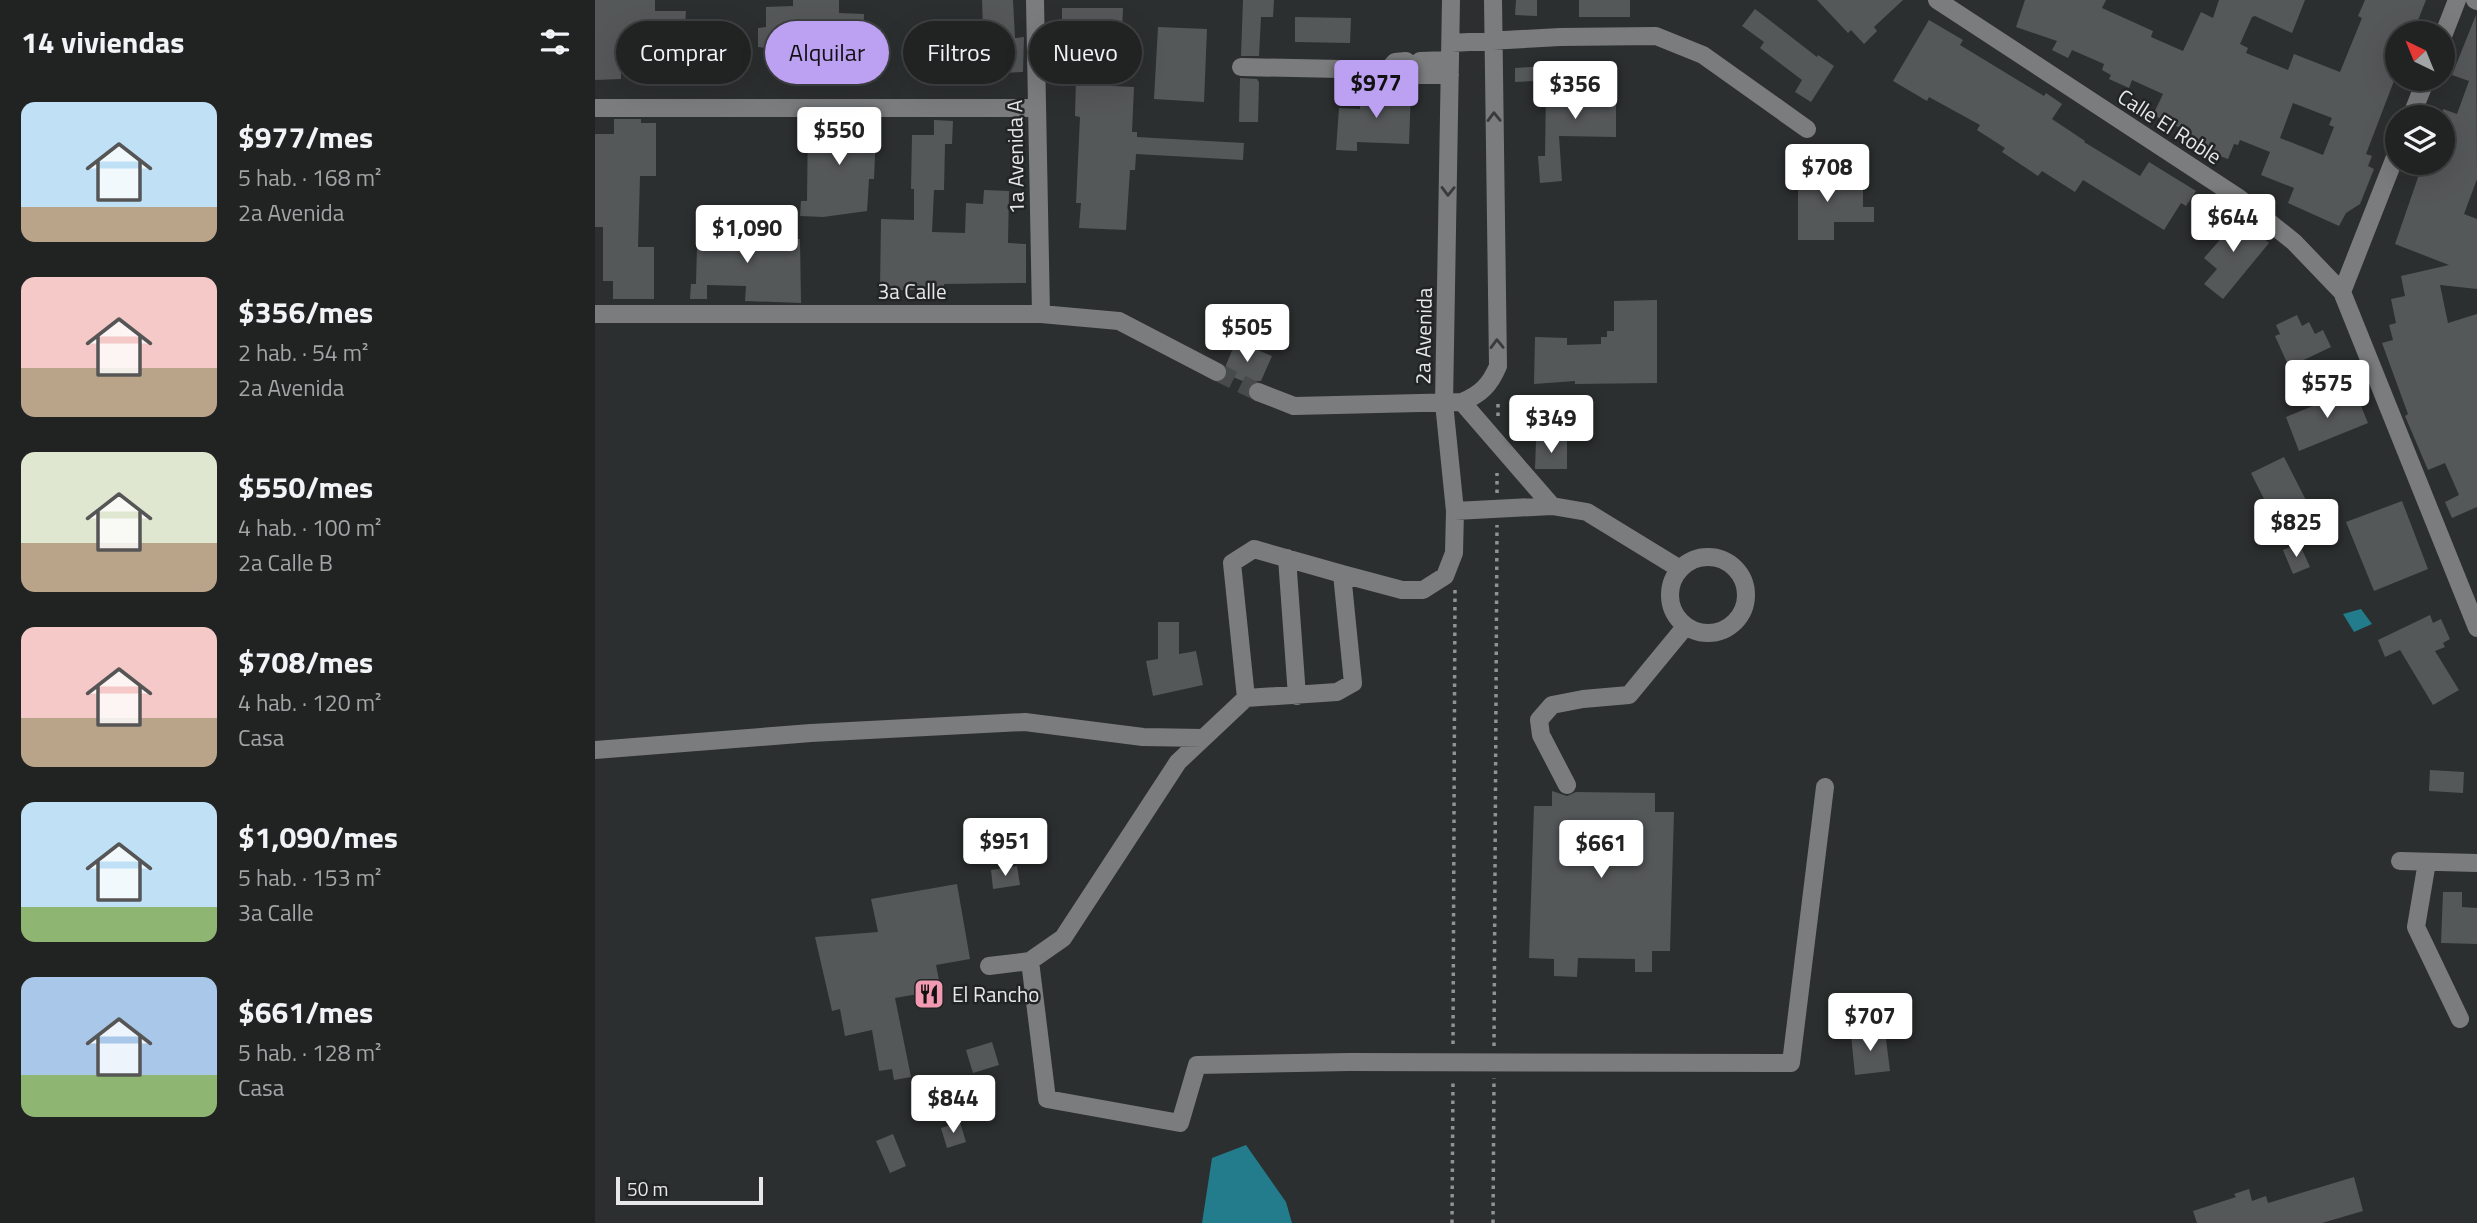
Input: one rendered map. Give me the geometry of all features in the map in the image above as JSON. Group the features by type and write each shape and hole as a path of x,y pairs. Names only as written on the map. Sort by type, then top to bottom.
{"street":[{"name":"1a Avenida A","path":"1035,0 1041,314"},
{"name":"2a Avenida","path":"1246,698 1232,563 1254,549 1402,590 1423,590 1445,576 1454,553 1451,0"},
{"path":"1258,392 1294,406 1453,403 1478,395 1492,382 1498,366 1493,0"},
{"name":"Calle El Roble","path":"1937,0 2239,198 2294,242 2342,292 2477,628"},
{"path":"2449,21 2457,0"},
{"path":"1241,67 1408,68 1450,59 1493,40 1656,36 1703,55 1807,130"},
{"path":"595,108 1037,108"},
{"path":"2342,292 2388,175"},
{"name":"3a Calle","path":"595,314 1041,314 1119,321 1217,372"},
{"path":"1453,403 1552,506"},
{"path":"1455,511 1552,506 1587,512 1680,569"},
{"path":"1701,557 1713,557 1735,568 1746,590 1746,602 1734,623 1723,631 1710,634 1685,627 1676,617 1669,592 1672,580 1680,569 1701,557"},
{"path":"1287,558 1297,696"},
{"path":"989,966 1030,961 1063,937 1178,762 1246,698 1337,692 1353,682 1342,574"},
{"path":"1567,785 1541,735 1539,720 1552,705 1629,695 1685,627"},
{"path":"595,750 811,733 1025,722 1143,737 1203,738"},
{"path":"1030,961 1047,1099 1180,1123 1197,1065 1349,1062 1791,1063 1825,787"},
{"path":"2400,861 2477,863"},
{"path":"2427,862 2416,927 2460,1019"}],"path":[{"path":"1497,421 1498,366"},
{"path":"1497,463 1497,504"},
{"path":"1494,1057 1497,518"},
{"path":"1453,1055 1455,580"},
{"path":"1452,1223 1453,1069"},
{"path":"1493,1223 1494,1071"}],"water":[{"path":"2361,609 2372,624 2354,632 2343,614"},
{"path":"1246,1145 1286,1202 1292,1223 1202,1223 1212,1158"}],"building":[{"path":"595,0 655,0 655,11 686,11 685,21 616,21 616,79 595,80"},
{"path":"793,0 839,0 839,13 864,14 864,21 766,21 766,7 793,6"},
{"path":"982,0 1013,0 1014,21 983,21"},
{"path":"1243,0 1274,0 1273,17 1261,17 1259,56 1241,56"},
{"path":"1516,0 1537,0 1537,16 1515,15"},
{"path":"1579,0 1630,0 1630,17 1579,17"},
{"path":"1817,0 1903,0 1874,27 1877,31 1864,44 1851,30 1848,33"},
{"path":"2025,0 2106,0 2102,8 2153,31 2151,37 2183,51 2201,12 2213,18 2219,0 2305,0 2292,33 2255,16 2252,17 2240,44 2248,48 2246,53 2288,70 2294,54 2340,72 2362,18 2358,16 2365,0 2426,0 2418,21 2385,21 2385,91 2390,91 2366,154 2372,156 2368,166 2374,169 2360,204 2346,213 2339,226 2288,203 2294,188 2261,175 2270,152 2240,140 2238,145 2234,144 2228,159 2209,152 2211,147 2187,137 2189,132 2153,115 2163,94 2132,80 2129,88 2109,79 2111,75 2102,70 2104,64 2072,50 2068,58 2052,50 2057,41 2016,27","holes":["2293,103 2332,118 2329,125 2334,127 2323,155 2280,138"]},
{"path":"1062,8 1123,8 1122,21 1062,21"},
{"path":"1755,9 1817,57 1818,55 1834,66 1811,102 1795,92 1802,80 1760,48 1764,42 1742,26"},
{"path":"2476,15 2477,179 2464,214 2477,219 2477,289 2440,285 2448,323 2477,314 2477,507 2452,518 2445,502 2459,495 2445,463 2428,470 2405,416 2408,414 2382,343 2393,340 2389,325 2396,323 2391,299 2405,296 2401,276 2449,265 2395,244 2419,175 2455,175 2455,113 2457,114 2469,81 2455,76 2455,68"},
{"path":"1295,17 1351,18 1350,43 1295,42"},
{"path":"1929,20 1963,40 1960,45 2062,104 2052,119 2084,142 2140,176 2149,162 2196,191 2186,206 2181,203 2164,230 2083,180 2075,192 2042,171 2038,176 2002,152 2005,148 1977,130 1980,125 1929,97 1927,101 1893,81"},
{"path":"765,27 765,48 758,47 758,28"},
{"path":"1158,27 1207,29 1204,102 1154,99"},
{"path":"1024,37 1023,72 1015,72 1015,38"},
{"path":"1559,65 1559,80 1515,82 1515,68"},
{"path":"1240,78 1257,79 1259,82 1258,122 1239,122"},
{"path":"1076,84 1134,87 1132,132 1137,132 1137,137 1244,143 1243,160 1136,154 1135,170 1130,170 1126,230 1079,228 1081,203 1076,203 1080,117 1075,116"},
{"path":"1546,86 1616,87 1616,137 1559,136 1562,181 1540,183 1538,156 1545,156"},
{"path":"1359,91 1411,91 1409,144 1357,142 1357,151 1336,150 1339,108 1360,109"},
{"path":"614,119 641,119 641,123 656,123 656,176 640,176 638,247 654,247 654,299 613,299 613,281 603,281 603,227 595,227 595,134 614,134"},
{"path":"808,119 865,119 864,130 876,131 874,179 869,179 867,211 823,217 800,216 801,201 807,201"},
{"path":"934,120 953,121 952,144 945,144 944,190 934,190 932,232 965,233 966,203 983,204 984,190 1009,191 1008,243 1026,244 1026,283 944,284 943,299 915,298 915,290 880,290 881,219 914,220 914,189 911,189 912,135 934,135"},
{"path":"1798,166 1832,166 1832,187 1863,187 1863,207 1874,207 1874,222 1834,222 1834,240 1798,240"},
{"path":"698,209 718,210 716,244 748,245 748,238 800,239 801,303 745,301 746,286 707,285 707,299 690,299 691,284 696,284"},
{"path":"2231,211 2269,243 2223,299 2204,284 2217,269 2204,258 2224,235 2217,229"},
{"path":"1657,300 1657,383 1575,384 1575,381 1534,384 1535,337 1567,338 1567,345 1601,344 1601,337 1607,337 1607,331 1614,331 1614,301"},
{"path":"2297,315 2302,326 2309,322 2315,334 2323,330 2331,347 2289,367 2275,336 2280,334 2276,325"},
{"path":"1236,341 1272,356 1261,381 1250,384 1228,375 1226,365"},
{"path":"2354,389 2368,423 2299,451 2286,417"},
{"path":"1536,441 1567,441 1567,469 1535,469"},
{"path":"2284,457 2313,514 2280,531 2251,473"},
{"path":"2402,501 2428,569 2374,591 2346,522"},
{"path":"2299,543 2310,567 2293,574 2283,550"},
{"path":"2430,615 2433,623 2441,619 2450,639 2443,643 2445,647 2435,651 2459,690 2433,705 2400,650 2385,657 2378,640"},
{"path":"1158,622 1179,622 1179,654 1196,651 1203,685 1153,696 1146,661 1158,659"},
{"path":"2430,770 2464,772 2463,793 2429,791"},
{"path":"1552,791 1567,796 1576,792 1655,793 1655,812 1674,812 1670,951 1652,951 1652,972 1635,972 1635,959 1578,958 1577,977 1554,976 1554,959 1529,958 1534,806 1552,806"},
{"path":"1017,866 1020,885 993,889 991,870"},
{"path":"957,884 970,959 936,965 941,990 895,998 911,1077 894,1080 892,1069 879,1071 872,1030 845,1036 840,1009 832,1011 815,937 878,932 871,899"},
{"path":"2443,892 2462,892 2462,907 2477,908 2477,944 2441,943"},
{"path":"1885,1031 1890,1071 1855,1075 1851,1035"},
{"path":"992,1042 999,1065 973,1073 966,1050"},
{"path":"943,1086 947,1113 916,1118 912,1091"},
{"path":"960,1122 966,1142 947,1148 941,1128"},
{"path":"893,1134 906,1166 890,1173 876,1141"},
{"path":"2354,1177 2363,1211 2322,1223 2197,1223 2193,1211 2236,1197 2234,1194 2249,1189 2252,1201 2266,1196 2268,1203"}],"tunnel":[{"path":"1217,372 1258,392"}],"place":[{"name":"El Rancho","path":"929,994"}]}
